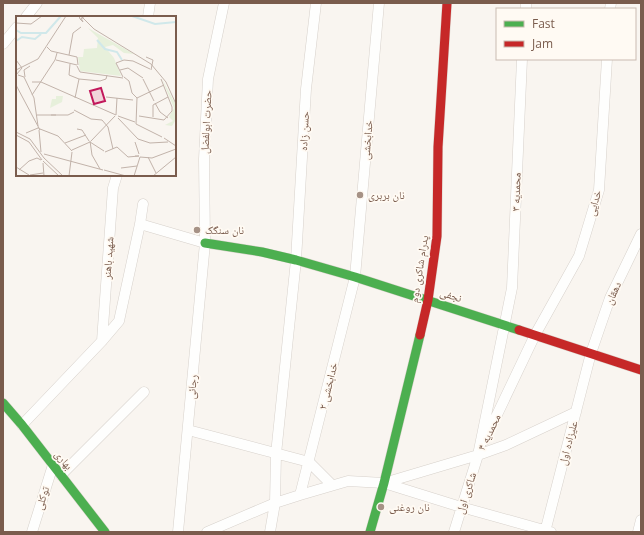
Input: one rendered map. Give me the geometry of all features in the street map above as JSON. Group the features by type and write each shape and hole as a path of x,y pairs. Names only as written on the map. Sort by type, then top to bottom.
{"street":[{"path":"27,16 37,3"},
{"path":"148,16 150,3"},
{"name":"حضرت ابولفضل","path":"205,243 204,159 208,79 224,3"},
{"name":"حسن زاده","path":"270,532 274,503 276,454 296,260 306,89 316,3"},
{"name":"خدابخشی","path":"355,277 379,3"},
{"name":"پدرام شاکری دوم","path":"370,532 384,483 428,300 437,236 438,147 447,3"},
{"path":"3,44 16,28"},
{"name":"محمدیه ۳","path":"505,325 512,288 522,60"},
{"name":"خدایی","path":"535,335 579,256 599,190 607,60"},
{"name":"شهید باهنر","path":"102,341 113,188 117,176"},
{"path":"22,424 102,341 119,321 143,204"},
{"path":"140,224 205,243"},
{"name":"دهقان","path":"591,353 610,298 641,234"},
{"name":"نجفی","path":"205,243 262,252 355,277 641,370"},
{"name":"رجائی","path":"178,532 205,243"},
{"name":"خدابخشی ۲","path":"300,495 355,277"},
{"name":"محمدیه ۴","path":"478,455 505,325"},
{"name":"محمدیه ۴","path":"478,455 535,335"},
{"name":"علیزاده اول","path":"547,532 591,353"},
{"path":"61,475 144,392"},
{"name":"بهاری","path":"3,403 22,424 105,532"},
{"path":"384,483 478,455 506,445 576,412"},
{"path":"188,430 309,462 332,485"},
{"name":"شاکری اول","path":"454,532 478,455"},
{"name":"توکلی","path":"32,532 53,464"},
{"path":"207,532 274,503 348,481 384,483 547,532"},
{"path":"638,532 641,520"}],"traffic: fast":[{"path":"205,243 262,252 296,260 355,277 519,330"},
{"path":"370,532 384,483 420,335"},
{"path":"3,403 22,425 105,532"}],"traffic: jam":[{"path":"420,335 428,300 437,236 438,147 447,3"},
{"path":"519,330 641,370"}],"place":[{"name":"نان بربری","path":"360,195"},
{"name":"نان سنگک","path":"197,230"},
{"name":"نان روغنی","path":"381,507"}]}
